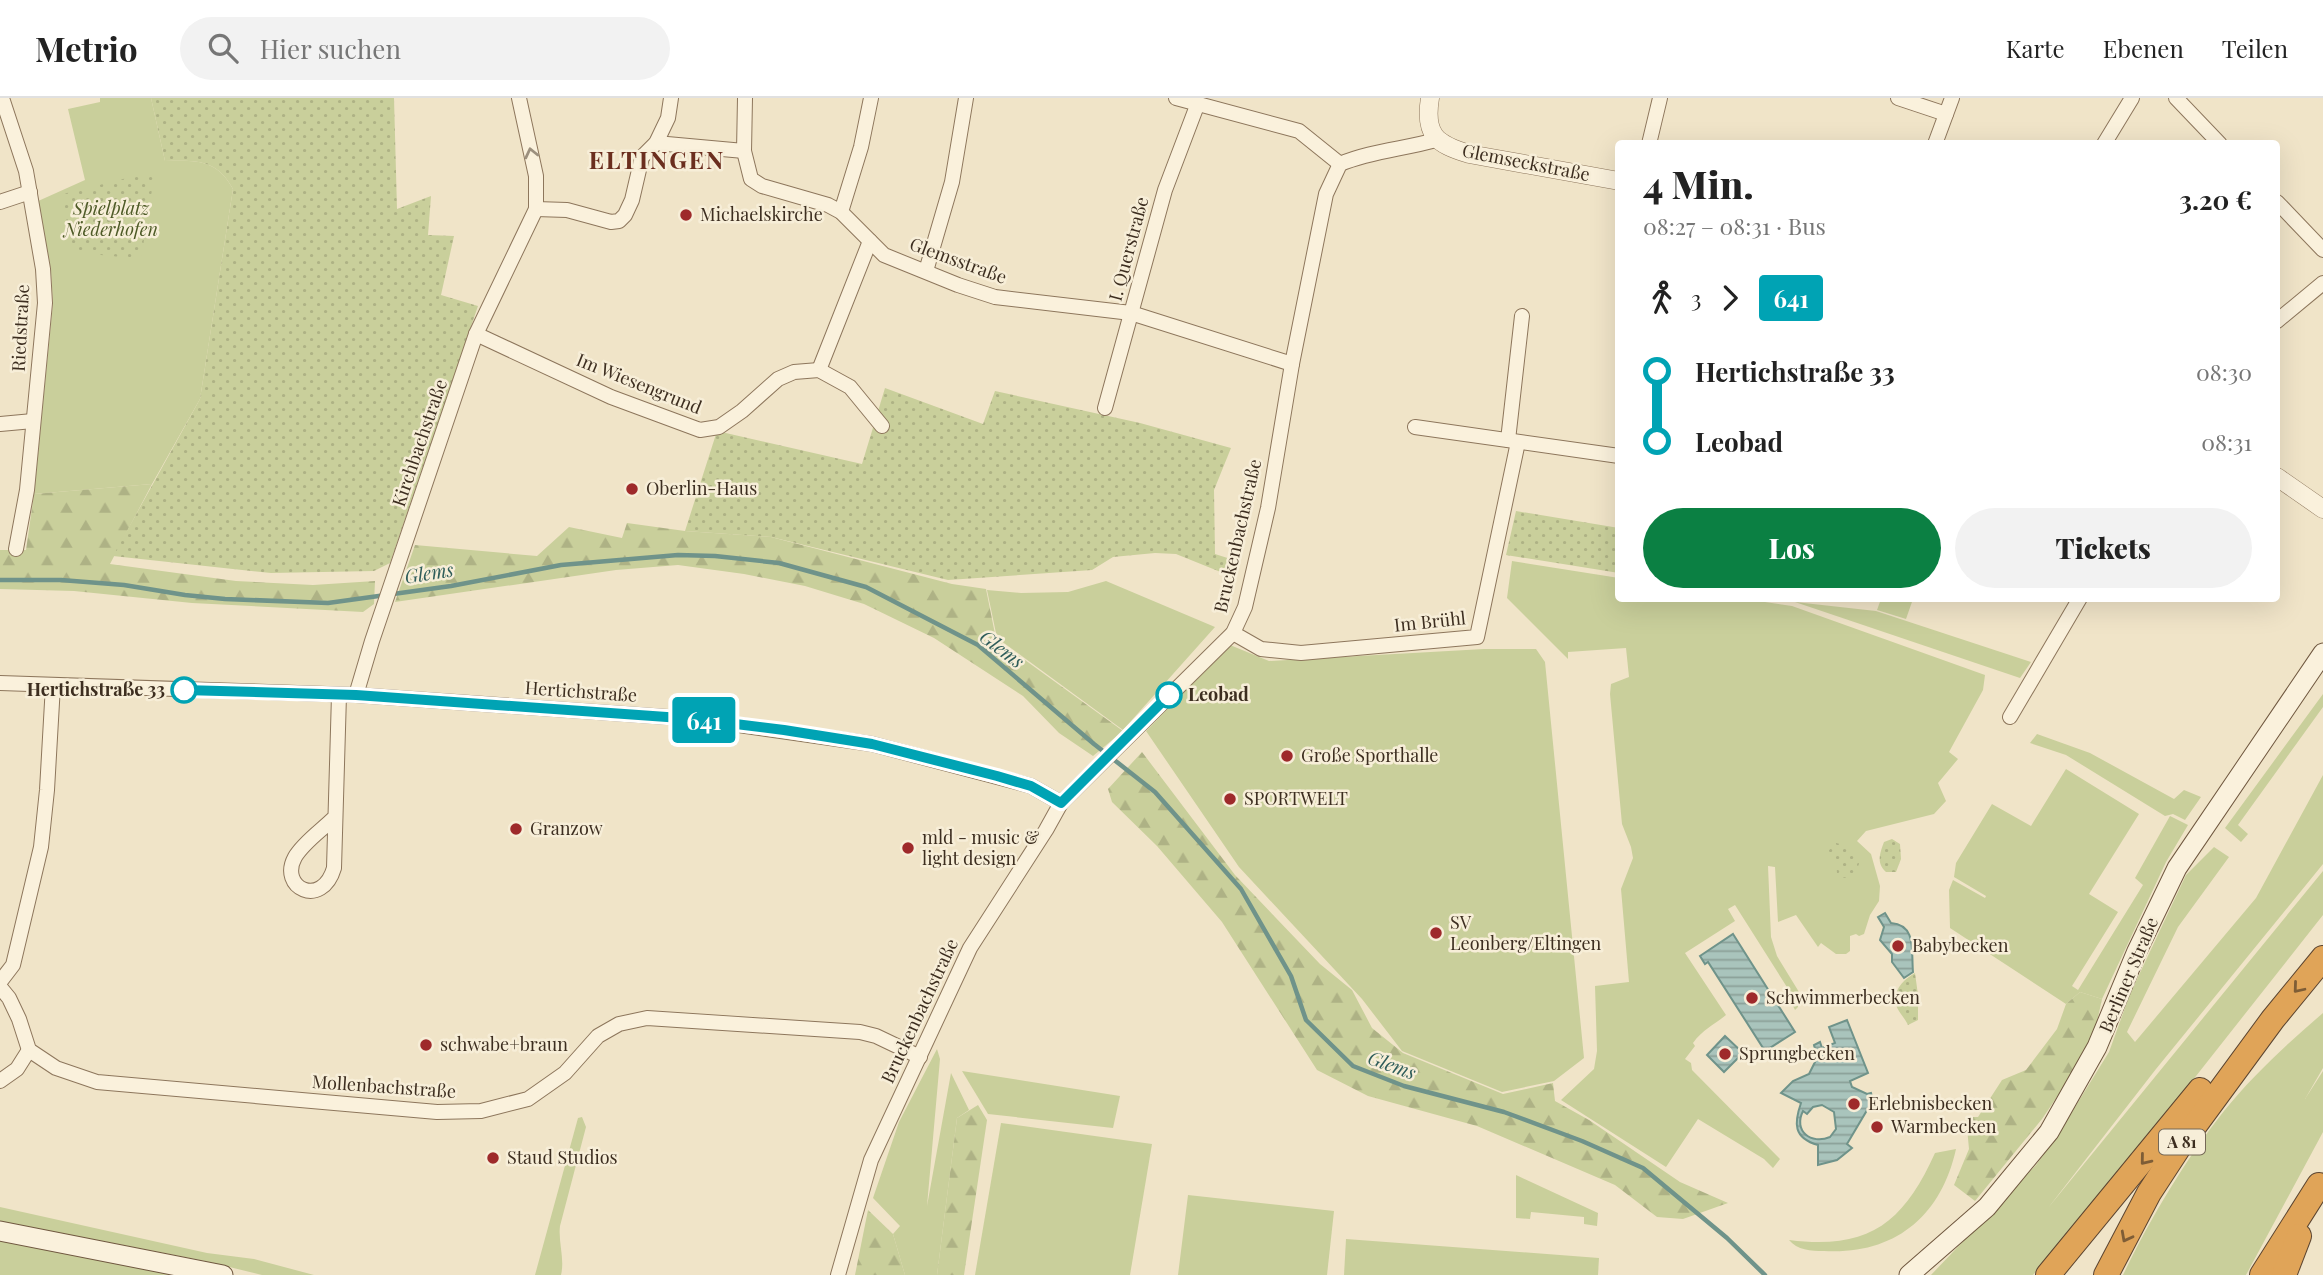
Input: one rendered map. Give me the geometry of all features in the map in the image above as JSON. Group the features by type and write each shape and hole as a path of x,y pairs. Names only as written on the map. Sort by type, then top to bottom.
{"highway":[{"name":"A 81","path":"2106,1275 2149,1193 2171,1159 2273,1019 2323,958"},
{"path":"2048,1275 2208,1081 2273,1019"},
{"path":"2262,1275 2321,1181"},
{"path":"2284,1275 2321,1181"}],"main road":[{"name":"Berliner Straße","path":"1909,1275 1987,1207 2049,1132 2098,1046 2137,951 2176,868 2323,653"},
{"path":"0,1231 223,1275"}],"street":[{"name":"Riedstraße","path":"2,98 26,171 43,269 45,303 27,490 16,549"},
{"name":"Kirchbachstraße","path":"356,695 476,334 536,208 537,176 519,98"},
{"path":"536,208 567,210 611,222 619,221 632,201 642,157 656,143 668,118 671,98"},
{"name":"Glemsstraße","path":"745,98 744,151 751,179 762,186 828,205 841,212 884,254 995,298 1131,313 1292,364"},
{"path":"841,212 861,147 871,98"},
{"path":"926,271 952,182 966,98"},
{"path":"1176,98 1299,131 1340,164 1362,155 1410,148 1436,140 1427,114 1430,98"},
{"path":"1650,140 1660,98"},
{"path":"1898,98 1946,114"},
{"path":"1936,140 1952,98"},
{"path":"2107,140 2132,98"},
{"path":"2176,98 2216,140"},
{"name":"I. Querstraße","path":"1105,408 1165,190 1198,103"},
{"name":"Glemseckstraße","path":"1436,140 1469,154 1615,180"},
{"path":"656,143 744,151"},
{"name":"Bruckenbachstraße","path":"838,1275 871,1160 970,948 1061,803 1233,634 1245,607 1268,508 1292,364 1326,194 1340,164"},
{"path":"0,202 30,192"},
{"path":"2280,205 2323,250"},
{"path":"870,241 819,370 850,387 882,426"},
{"path":"2280,319 2323,283"},
{"path":"1513,441 1522,316"},
{"name":"Im Wiesengrund","path":"476,334 611,397 700,430 719,427 742,411 778,379 794,372 819,370"},
{"path":"0,424 33,421"},
{"path":"1415,427 1615,455"},
{"name":"Im Brühl","path":"1233,634 1261,649 1301,653 1478,637 1513,441"},
{"path":"2280,479 2323,509"},
{"path":"2010,717 2078,602"},
{"name":"Hertichstraße","path":"0,683 356,695 695,719 872,744 1031,786 1061,803"},
{"path":"0,982 13,965 41,847 53,685"},
{"path":"334,818 296,856 291,867 292,880 299,888 313,891 324,887 330,882 334,868 339,695"},
{"path":"0,988 9,998 19,1019 29,1050 17,1069 0,1081"},
{"name":"Mollenbachstraße","path":"29,1050 55,1069 97,1082 437,1112 481,1111 528,1099 565,1073 598,1036 619,1024 647,1018 860,1031 920,1057"}],"green space":[{"path":"100,98 151,98 165,161 205,163 220,172 233,189 200,399 152,484 34,494 53,303 51,271 36,202 85,180 68,109 100,102"},
{"path":"151,98 394,98 397,209 431,196 428,235 454,236 441,295 478,306 390,563 374,571 271,573 113,556 200,399 233,189 220,172 205,163 165,161"},
{"name":"Spielplatz Niederhofen","path":"155,171 141,259 71,252 63,194"},
{"path":"885,388 983,424 995,391 1140,423 1231,448 1214,490 1215,554 1240,562 1233,577 1176,554 1155,553 1113,557 1092,570 948,580 771,537 685,531 717,431 862,464"},
{"path":"152,484 110,564 236,581 313,585 375,581 374,604 363,612 192,603 74,591 0,589 0,550 26,550 34,494"},
{"path":"1516,511 1615,527 1615,572 1506,555"},
{"path":"627,523 685,531 771,537 952,584 986,589 996,639 1123,731 1093,756 1059,733 1023,696 934,638 864,604 805,586 744,574 678,565 616,570 395,602 415,545 537,556 569,527 622,538"},
{"path":"1512,561 1615,577 1615,602 1765,602 1792,606 1985,675 1983,690 1949,752 1958,759 1938,783 1946,801 1934,814 1866,831 1857,841 1871,854 1880,886 1879,901 1870,915 1864,934 1850,936 1850,951 1836,954 1821,943 1818,947 1796,915 1778,922 1775,867 1768,866 1771,937 1777,956 1799,992 1798,1007 1795,1010 1793,1006 1796,1004 1790,997 1792,995 1735,905 1728,909 1735,921 1685,953 1726,1015 1697,1038 1693,1043 1695,1046 1685,1059 1691,1063 1692,1070 1780,1159 1773,1168 1764,1159 1698,1119 1666,1167 1561,1100 1594,1069 1597,1051 1595,986 1629,982 1621,889 1633,858 1622,824 1610,694 1611,684 1629,677 1626,648 1568,652 1568,659 1507,598"},
{"path":"1106,581 1215,627 1123,730 997,638 987,590 1021,593 1068,592"},
{"path":"1795,602 1876,611 2031,662 2020,678"},
{"path":"1880,602 1912,602 1906,619 1877,610"},
{"name":"SV Leonberg/Eltingen","path":"1230,645 1269,661 1484,649 1536,649 1545,662 1584,1058 1554,1081 1502,1092 1402,1051 1362,999 1239,867 1146,731"},
{"path":"2323,694 2323,707 2238,825 2248,834 2241,842 2225,828"},
{"path":"2037,734 2090,753 2174,799 2184,790 2201,797 2185,820 2173,814 2165,816 2066,755 2030,743"},
{"path":"1142,752 1235,875 1320,964 1352,990 1372,1028 1403,1053 1503,1094 1553,1083 1555,1101 1589,1120 1680,1182 1728,1203 1683,1219 1657,1217 1615,1185 1477,1126 1368,1096 1317,1070 1222,922 1157,846 1112,802 1108,789"},
{"path":"2066,769 2139,814 2089,894 2118,912 2072,986 2078,990 2143,885 2135,878 2170,816 2188,825 2166,862 2102,999 2080,992 2066,1004 1950,928 1949,890 1953,880 1985,898 1986,896 1954,877 1956,863 1992,804 2031,826"},
{"path":"2323,775 2323,864 2156,1069 2048,1208 2323,871 2323,915 2077,1227 2033,1275 1931,1275 2036,1165 2062,1128 2109,1052 2130,994 2186,875 2214,847 2229,857 2178,927 2127,1032 2135,1042 2256,898"},
{"path":"1892,839 1900,844 1901,859 1896,872 1886,872 1881,865 1880,854 1884,842"},
{"path":"1833,842 1857,852 1859,864 1853,877 1843,878 1837,873 1836,863 1827,855"},
{"path":"1915,973 1918,1020 1908,1025 1895,1000 1897,990"},
{"path":"2080,992 2102,999 2092,1045 2042,1119 1975,1201 1954,1185 1969,1149 1966,1117 1978,1117 2002,1080 2026,1070 2057,1029 2066,1004"},
{"path":"2323,1013 2323,1068 2305,1099 2323,1071 2323,1132 2246,1275 2123,1275 2169,1190 2210,1130 2259,1072"},
{"path":"937,1049 940,1059 927,1206 951,1073 969,1110 957,1118 937,1275 905,1275 893,1234 900,1226 873,1198 899,1122"},
{"path":"962,1071 1120,1096 1113,1128 988,1114"},
{"path":"978,1105 987,1120 964,1275 937,1275 957,1118"},
{"path":"582,1117 586,1127 560,1226 561,1275 535,1275 578,1118"},
{"path":"1001,1123 1152,1144 1130,1275 975,1275"},
{"path":"1956,1149 1939,1194 1911,1227 1893,1238 1849,1251 1809,1250 1800,1248 1789,1240 1841,1241 1880,1227 1910,1198 1935,1153"},
{"path":"1516,1175 1598,1213 1597,1226 1584,1224 1584,1217 1531,1212 1530,1219 1516,1218"},
{"path":"1188,1195 1334,1211 1327,1275 1178,1275"},
{"path":"0,1207 207,1253 254,1259 314,1275 262,1275 205,1261 0,1221"},
{"path":"868,1210 893,1234 905,1275 855,1275"},
{"path":"0,1238 182,1275 0,1275"},
{"path":"1346,1239 1599,1258 1598,1275 1344,1275"}],"water":[{"name":"Babybecken","path":"1885,913 1891,923 1905,929 1911,940 1913,972 1904,978 1892,962 1892,954 1880,940 1884,927 1878,917"},
{"name":"Schwimmerbecken","path":"1733,934 1795,1032 1765,1051 1708,962 1705,964 1700,956"},
{"name":"Erlebnisbecken","path":"1847,1020 1868,1073 1850,1081 1852,1087 1867,1094 1871,1093 1873,1100 1847,1144 1852,1148 1837,1160 1818,1165 1818,1145 1804,1138 1798,1129 1797,1117 1801,1103 1781,1093 1793,1081 1809,1074 1817,1058 1814,1045 1820,1042 1822,1048 1835,1043 1829,1027","holes":["1822,1105 1834,1112 1836,1129 1830,1137 1810,1138 1802,1130 1800,1125 1803,1111 1807,1114 1813,1107"]},
{"name":"Sprungbecken","path":"1725,1036 1743,1053 1724,1072 1707,1055"}],"waterway":[{"name":"Glems","path":"0,580 61,580 124,585 225,599 328,603 451,586 561,565 678,555 779,563 866,587 978,645 1155,792 1241,889 1291,976 1306,1020 1353,1066 1404,1086 1504,1112 1582,1141 1643,1168 1727,1238 1765,1275"}],"bus line":[{"name":"641","path":"184,690 356,695 695,719 784,730 872,744 997,776 1031,786 1061,803 1169,695"}],"place":[{"name":"Michaelskirche","path":"686,215"},
{"name":"Oberlin-Haus","path":"632,489"},
{"name":"Hertichstraße 33","path":"184,690"},
{"name":"Leobad","path":"1169,695"},
{"name":"Große Sporthalle","path":"1287,756"},
{"name":"SPORTWELT","path":"1230,799"},
{"name":"Granzow","path":"516,829"},
{"name":"mld - music & light design","path":"908,848"},
{"name":"SV Leonberg/Eltingen","path":"1436,933"},
{"name":"Babybecken","path":"1898,946"},
{"name":"Schwimmerbecken","path":"1752,998"},
{"name":"schwabe+braun","path":"426,1045"},
{"name":"Sprungbecken","path":"1725,1054"},
{"name":"Erlebnisbecken","path":"1854,1104"},
{"name":"Warmbecken","path":"1877,1127"},
{"name":"Staud Studios","path":"493,1158"}],"district":[{"name":"ELTINGEN","path":"657,161"}]}
